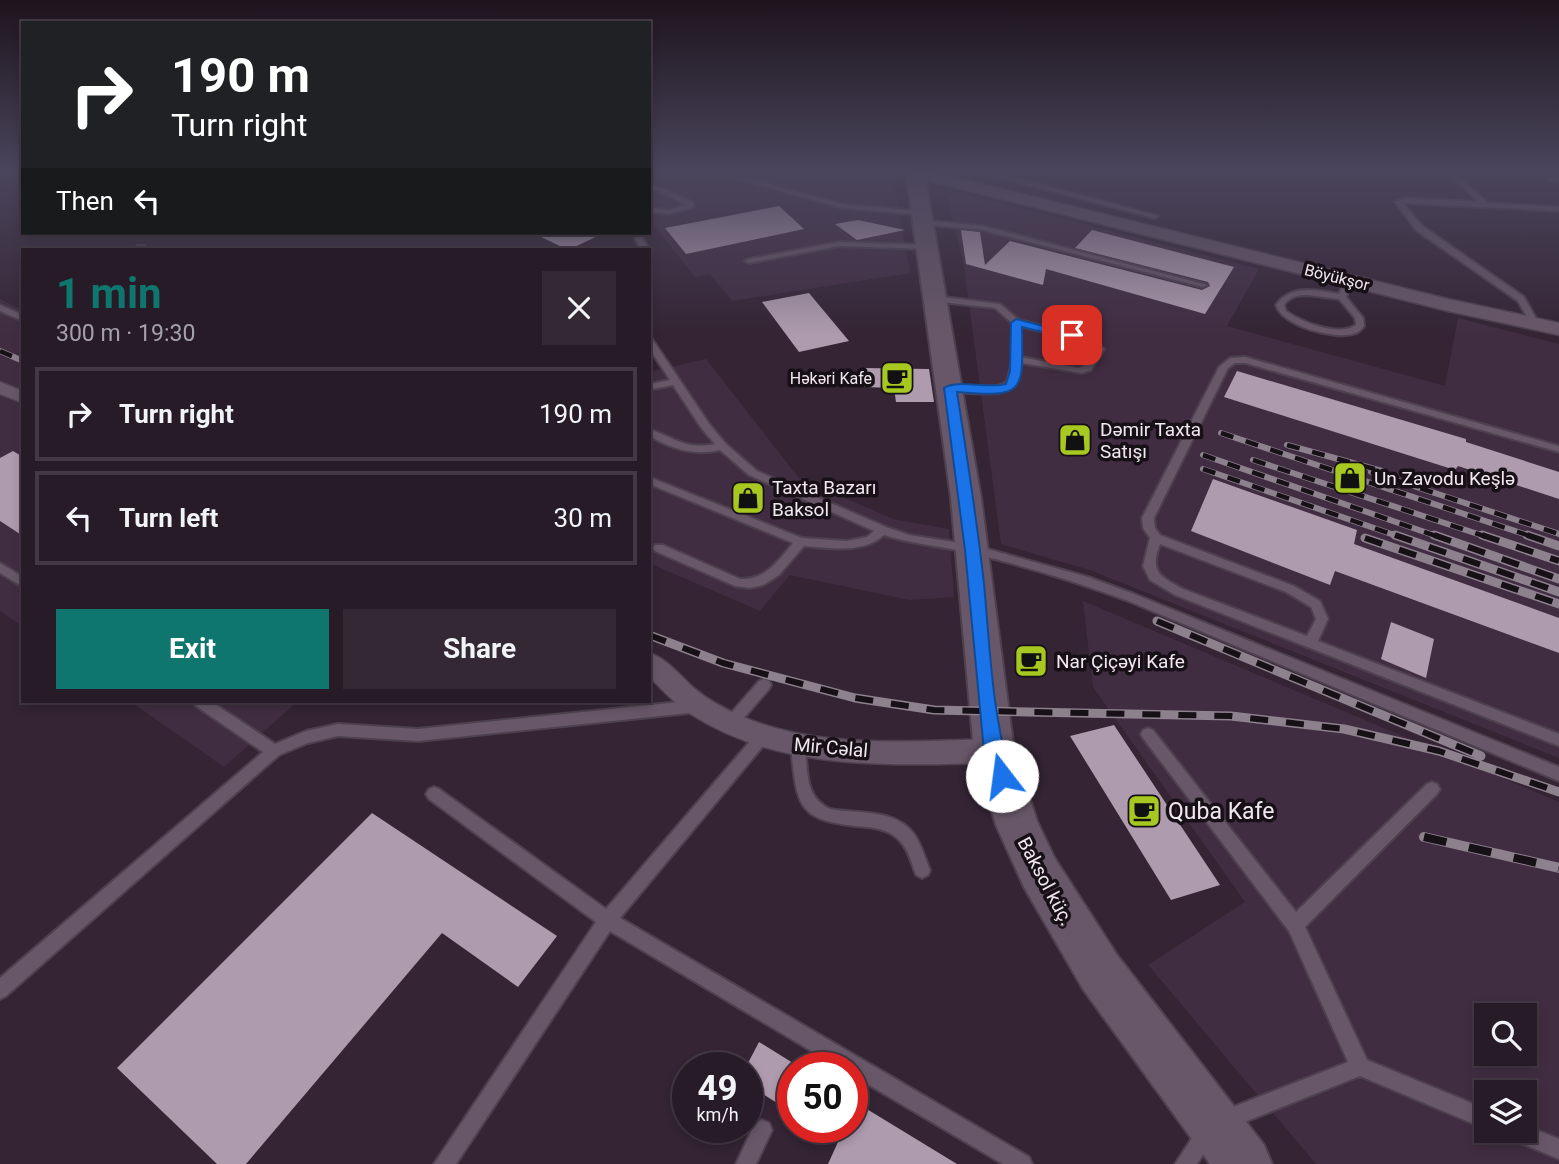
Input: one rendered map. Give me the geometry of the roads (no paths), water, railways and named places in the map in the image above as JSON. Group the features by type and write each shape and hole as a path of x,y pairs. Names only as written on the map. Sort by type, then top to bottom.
{"main road":[{"name":"Baksol küç.","path":"924,227 973,550 994,751 1017,825 1039,872 1100,972 1245,1164"}],"street":[{"name":"Böyükşor","path":"1146,226 1346,289 1559,329"},
{"path":"0,387 21,397"},
{"name":"Mir Cəlal","path":"651,665 699,706 763,736 798,746 898,751 994,751"}],"lane":[{"path":"1418,226 1521,299 1535,324"},
{"path":"749,261 924,227 983,228 1203,285"},
{"path":"1346,289 1360,318 1360,326 1354,331 1325,329 1297,322 1282,312 1280,305 1286,297 1346,289"},
{"path":"935,299 997,306 1016,323 1091,341 1099,349 1088,368 1079,371 1016,359"},
{"path":"0,309 21,315"},
{"path":"950,388 994,391 1010,387 1015,382 1016,323"},
{"path":"651,344 674,382 722,446 753,473 882,530 916,540 973,550 1084,580 1130,597 1559,774"},
{"path":"1310,643 1322,619 1315,604 1290,589 1156,538 1149,528 1148,518 1224,367 1233,360 1245,360 1559,449"},
{"path":"651,387 674,382"},
{"path":"651,433 687,451 703,451 722,446"},
{"path":"651,481 801,542 847,545 871,540 882,530"},
{"path":"1156,538 1147,561 1148,567 1158,581 1179,592 1559,740"},
{"path":"659,548 739,583 753,585 765,582 801,542"},
{"path":"0,567 21,582"},
{"path":"731,723 764,685"},
{"path":"202,703 274,751"},
{"path":"0,990 274,751 306,737 338,730 418,735 699,706"},
{"path":"1148,734 1295,925 1360,1067 1474,1114"},
{"path":"444,1164 607,920 763,736"},
{"path":"798,746 806,798 816,809 830,816 881,821 896,827 907,837 922,870"},
{"path":"1295,925 1432,789"},
{"path":"434,794 607,920 1022,1164"},
{"path":"1185,1164 1213,1125 1360,1067"},
{"path":"1537,1140 1559,1149"},
{"path":"746,1164 756,1143"}],"railway":[{"path":"0,351 21,360"},
{"path":"1221,433 1527,535"},
{"path":"1287,445 1382,471"},
{"path":"1203,455 1439,537"},
{"path":"1253,460 1487,537"},
{"path":"1203,469 1400,537"},
{"path":"1371,472 1559,534"},
{"path":"1395,535 1559,592"},
{"path":"1434,535 1559,579"},
{"path":"1482,535 1559,561"},
{"path":"1527,535 1533,537"},
{"path":"1527,535 1559,546"},
{"path":"1365,538 1559,604"},
{"path":"1157,621 1481,756"},
{"path":"651,636 723,663 855,698 934,710 1231,716 1344,729 1439,751 1559,792"},
{"path":"1424,837 1559,868"}],"place":[{"name":"Həkəri Kafe","path":"897,378"},
{"name":"Dəmir Taxta Satışı","path":"1075,440"},
{"name":"Un Zavodu Keşlə","path":"1350,478"},
{"name":"Taxta Bazarı Baksol","path":"748,498"},
{"name":"Nar Çiçəyi Kafe","path":"1031,661"},
{"name":"Quba Kafe","path":"1144,811"}]}
